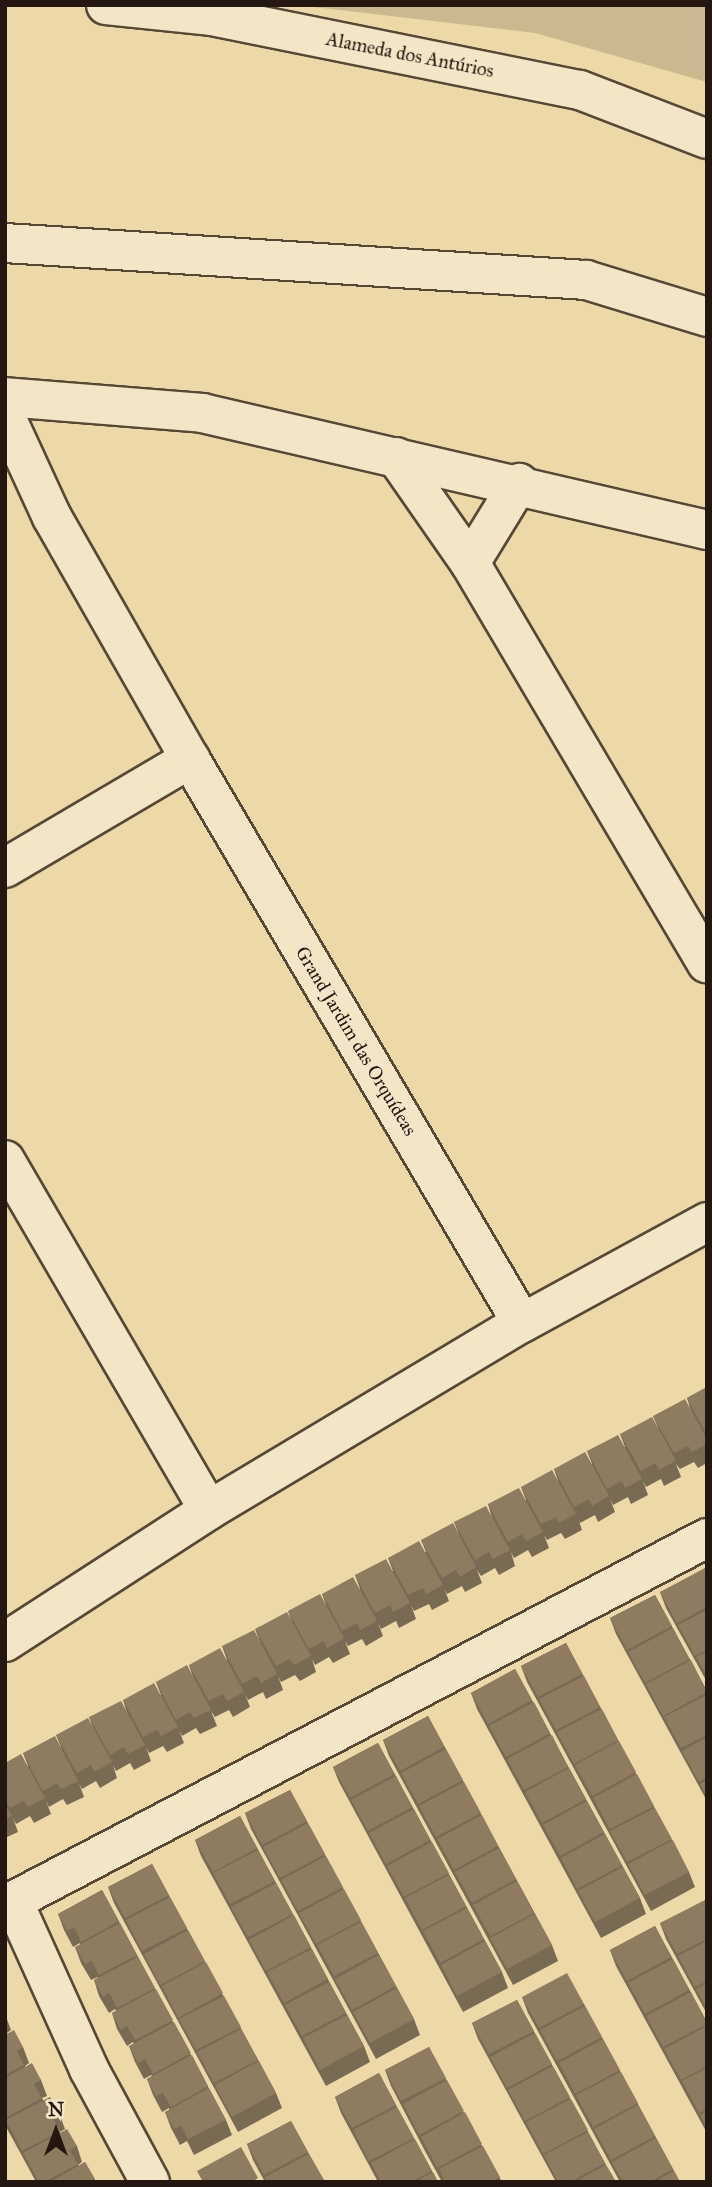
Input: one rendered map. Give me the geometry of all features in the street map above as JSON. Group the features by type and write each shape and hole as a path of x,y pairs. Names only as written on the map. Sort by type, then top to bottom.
{"street":[{"name":"Alameda dos Antúrios","path":"106,5 212,16 580,90 707,139"},
{"path":"5,243 586,280 707,317"},
{"path":"5,397 202,414 519,483 707,530"},
{"name":"Grand Jardim das Orquídeas","path":"5,415 52,517 190,759 522,1323"},
{"path":"396,457 470,563 707,963"},
{"path":"470,563 519,483"},
{"path":"5,868 190,759"},
{"path":"5,1160 209,1510"},
{"path":"5,1642 209,1510 522,1323 707,1222"},
{"path":"150,2182 89,2069 13,1902 707,1538"}],"shaded area":[{"path":"297,5 707,5 707,82 535,33"}],"building":[{"path":"707,1387 707,1435 687,1398"},
{"path":"685,1399 707,1439 707,1444 692,1452 688,1446 674,1453 653,1416"},
{"path":"652,1417 676,1461 659,1470 655,1463 641,1471 620,1434"},
{"path":"618,1435 642,1479 625,1488 622,1481 607,1489 587,1451"},
{"path":"585,1452 609,1496 592,1506 589,1499 574,1507 554,1469"},
{"path":"552,1470 576,1514 559,1523 556,1517 541,1524 521,1487"},
{"path":"519,1488 543,1532 526,1541 522,1534 508,1542 488,1504"},
{"path":"486,1506 510,1550 493,1559 489,1552 475,1560 454,1522"},
{"path":"453,1523 476,1567 460,1577 456,1570 442,1578 421,1540"},
{"path":"419,1541 443,1585 426,1594 423,1588 408,1595 388,1558"},
{"path":"386,1559 410,1603 393,1612 390,1605 375,1613 355,1575"},
{"path":"705,1568 707,1607 677,1623 660,1592"},
{"path":"353,1577 377,1621 360,1630 357,1623 342,1631 322,1594"},
{"path":"320,1594 344,1638 327,1648 323,1641 309,1649 288,1611"},
{"path":"655,1595 672,1626 627,1650 610,1618"},
{"path":"707,1610 707,1650 695,1656 678,1625"},
{"path":"287,1612 311,1656 294,1665 290,1659 276,1666 255,1629"},
{"path":"673,1628 689,1659 645,1683 628,1652"},
{"path":"254,1630 277,1674 261,1683 257,1676 242,1684 222,1646"},
{"path":"566,1643 582,1674 538,1697 521,1666"},
{"path":"220,1648 244,1692 227,1701 223,1694 209,1701 189,1665"},
{"path":"707,1652 707,1676 696,1657"},
{"path":"691,1660 707,1692 663,1716 646,1684"},
{"path":"187,1665 211,1710 194,1718 190,1712 176,1720 156,1682"},
{"path":"515,1669 532,1700 488,1724 471,1693"},
{"path":"584,1676 600,1707 556,1730 539,1699"},
{"path":"154,1683 178,1727 161,1736 157,1730 143,1737 123,1700"},
{"path":"707,1695 707,1735 681,1748 664,1717"},
{"path":"121,1701 145,1745 128,1754 124,1747 110,1755 89,1717"},
{"path":"534,1702 550,1733 506,1757 489,1726"},
{"path":"602,1709 618,1740 574,1764 557,1732"},
{"path":"428,1716 444,1747 400,1771 383,1740"},
{"path":"88,1718 112,1762 94,1772 91,1765 77,1773 56,1735"},
{"path":"552,1735 568,1767 524,1790 507,1759"},
{"path":"55,1736 78,1781 61,1789 57,1783 43,1791 23,1753"},
{"path":"707,1737 707,1777 699,1782 682,1751"},
{"path":"619,1741 636,1772 592,1796 575,1765"},
{"path":"378,1743 394,1774 350,1798 333,1767"},
{"path":"446,1749 463,1780 418,1804 401,1773"},
{"path":"21,1754 45,1798 28,1807 24,1801 10,1808 5,1799 5,1763"},
{"path":"569,1768 586,1799 542,1823 525,1792"},
{"path":"637,1774 654,1806 610,1829 593,1798"},
{"path":"396,1776 412,1807 368,1831 351,1800"},
{"path":"707,1780 707,1796 700,1784"},
{"path":"464,1782 481,1813 436,1837 419,1806"},
{"path":"290,1790 307,1821 262,1845 245,1813"},
{"path":"587,1801 604,1832 560,1856 543,1825"},
{"path":"5,1803 12,1816 5,1819"},
{"path":"655,1808 672,1839 627,1862 610,1831"},
{"path":"414,1809 430,1840 386,1864 369,1833"},
{"path":"482,1815 498,1846 454,1870 437,1839"},
{"path":"240,1816 257,1848 213,1872 195,1840"},
{"path":"308,1823 325,1854 280,1878 263,1847"},
{"path":"605,1834 622,1865 577,1889 561,1858"},
{"path":"673,1840 689,1872 645,1895 628,1864"},
{"path":"432,1842 449,1873 404,1897 387,1866"},
{"path":"499,1848 516,1879 472,1903 455,1872"},
{"path":"258,1850 275,1881 230,1904 213,1873"},
{"path":"326,1856 343,1887 298,1911 281,1880"},
{"path":"152,1864 169,1895 125,1918 108,1887"},
{"path":"623,1867 640,1898 595,1922 578,1891"},
{"path":"449,1875 466,1906 422,1930 405,1898"},
{"path":"517,1881 534,1913 490,1936 473,1905"},
{"path":"276,1883 293,1914 248,1937 231,1907"},
{"path":"344,1889 361,1920 316,1944 299,1913"},
{"path":"102,1890 119,1921 81,1942 74,1927 67,1931 58,1914"},
{"path":"170,1897 187,1928 142,1951 126,1920"},
{"path":"705,1900 707,1939 677,1954 660,1923"},
{"path":"467,1908 484,1939 440,1963 423,1931"},
{"path":"535,1914 552,1945 507,1969 490,1938"},
{"path":"294,1915 311,1947 266,1971 249,1940"},
{"path":"361,1922 378,1953 334,1976 317,1945"},
{"path":"120,1923 137,1955 99,1975 92,1961 85,1964 75,1947"},
{"path":"655,1926 671,1957 627,1981 610,1950"},
{"path":"188,1930 205,1961 160,1985 144,1954"},
{"path":"485,1941 502,1972 457,1996 441,1965"},
{"path":"707,1941 707,1981 695,1987 678,1956"},
{"path":"312,1949 328,1979 284,2003 267,1972"},
{"path":"379,1955 396,1986 352,2010 335,1979"},
{"path":"138,1957 155,1988 117,2008 109,1993 103,1997 94,1980"},
{"path":"673,1959 689,1990 645,2014 628,1983"},
{"path":"206,1962 223,1993 178,2018 162,1986"},
{"path":"567,1973 584,2004 539,2028 522,1997"},
{"path":"329,1982 346,2013 302,2036 285,2005"},
{"path":"707,1983 707,2009 696,1989"},
{"path":"397,1988 414,2019 370,2043 353,2012"},
{"path":"156,1989 173,2020 135,2040 127,2026 121,2030 112,2013"},
{"path":"691,1992 707,2024 663,2047 646,2016"},
{"path":"224,1996 241,2027 196,2050 179,2019"},
{"path":"517,2000 534,2031 489,2054 472,2023"},
{"path":"585,2006 602,2037 557,2061 540,2030"},
{"path":"347,2015 364,2046 320,2070 303,2038"},
{"path":"174,2022 191,2053 153,2074 145,2059 138,2063 129,2046"},
{"path":"707,2026 707,2066 681,2080 664,2049"},
{"path":"241,2029 258,2060 214,2083 197,2052"},
{"path":"14,2030 23,2047 17,2051 24,2065 5,2075 5,2035"},
{"path":"535,2033 552,2064 507,2088 490,2057"},
{"path":"603,2039 620,2070 575,2094 559,2063"},
{"path":"429,2047 446,2078 401,2101 385,2070"},
{"path":"192,2055 208,2086 171,2107 163,2093 156,2096 147,2079"},
{"path":"259,2061 276,2093 232,2117 215,2085"},
{"path":"32,2063 41,2080 34,2084 42,2098 5,2118 5,2078"},
{"path":"553,2066 570,2097 525,2121 508,2090"},
{"path":"707,2068 707,2109 699,2113 682,2081"},
{"path":"621,2072 638,2103 593,2127 576,2095"},
{"path":"379,2073 396,2105 352,2128 335,2097"},
{"path":"447,2080 464,2111 419,2135 403,2104"},
{"path":"209,2088 226,2120 188,2139 181,2125 174,2129 165,2112"},
{"path":"50,2097 59,2113 52,2117 60,2131 22,2151 6,2120"},
{"path":"571,2099 588,2130 543,2154 526,2122"},
{"path":"638,2105 655,2136 611,2160 594,2129"},
{"path":"397,2107 414,2138 369,2161 353,2130"},
{"path":"707,2111 707,2127 700,2115"},
{"path":"465,2112 482,2144 437,2168 421,2137"},
{"path":"291,2121 308,2152 264,2175 247,2144"},
{"path":"67,2129 77,2146 70,2150 78,2164 39,2182 23,2153"},
{"path":"588,2132 605,2163 570,2182 558,2182 544,2155"},
{"path":"656,2138 673,2169 650,2182 623,2182 612,2162"},
{"path":"415,2139 432,2171 411,2182 381,2182 371,2163"},
{"path":"483,2146 500,2177 491,2182 445,2182 439,2169"},
{"path":"241,2147 258,2178 252,2182 203,2182 197,2171"},
{"path":"309,2154 325,2182 267,2182 265,2177"},
{"path":"85,2162 95,2179 90,2182 50,2182"},
{"path":"606,2165 616,2182 574,2182"},
{"path":"674,2171 680,2182 654,2182"},
{"path":"433,2172 438,2182 415,2182"}]}
